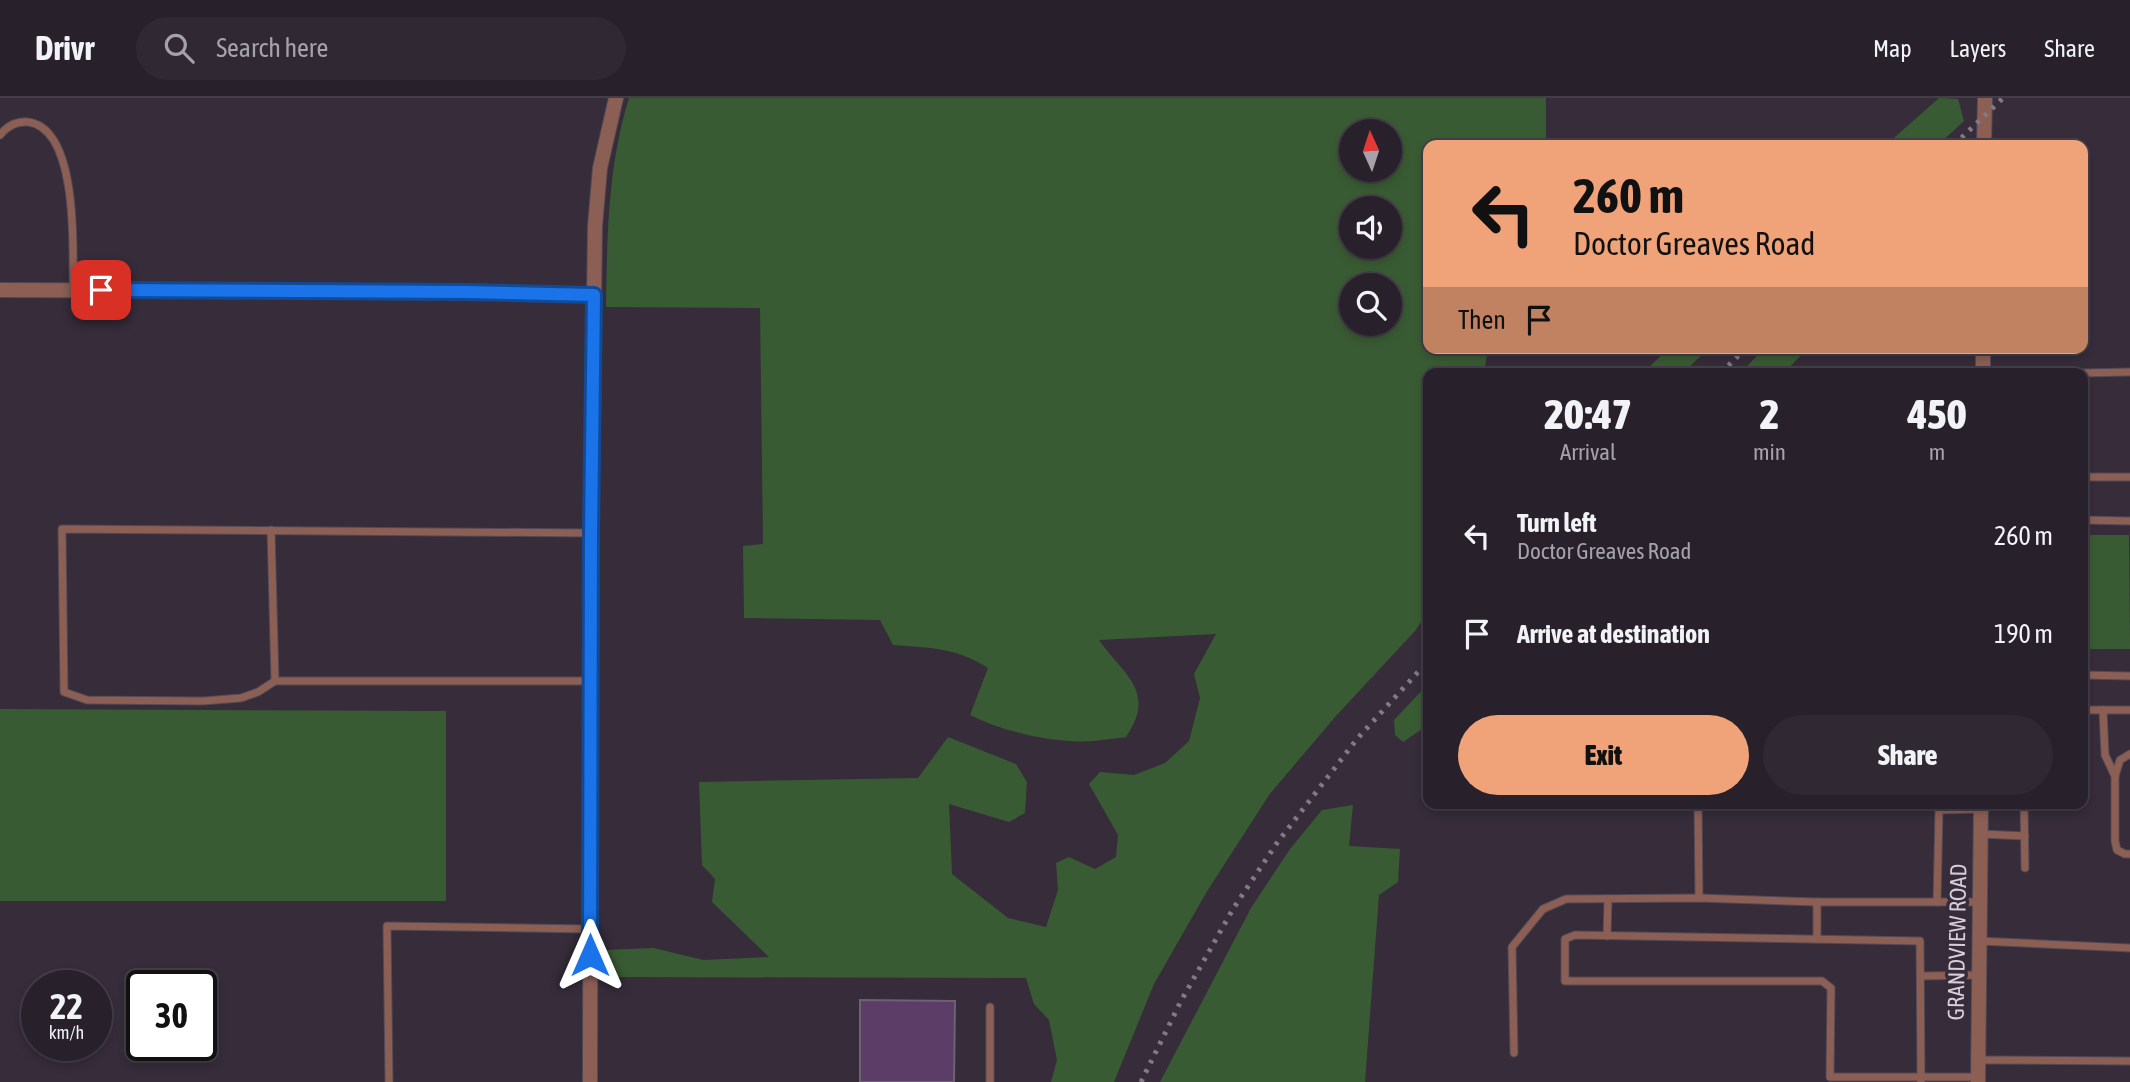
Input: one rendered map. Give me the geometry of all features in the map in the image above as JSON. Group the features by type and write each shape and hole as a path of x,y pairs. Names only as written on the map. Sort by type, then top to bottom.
{"street":[{"path":"590,1082 590,681 595,226 600,168 616,98"},
{"path":"1984,140 1985,98"},
{"path":"0,290 594,295"},
{"name":"GRANDVIEW ROAD","path":"1978,1079 1981,809"}],"lane":[{"path":"0,135 11,124 23,121 45,128 54,140 71,194 73,290"},
{"path":"2088,373 2130,372"},
{"path":"2088,477 2130,477"},
{"path":"2088,520 2130,521"},
{"path":"590,681 275,681 258,692 241,698 203,701 87,700 64,692 62,529 591,533"},
{"path":"271,530 275,681"},
{"path":"2088,675 2130,676"},
{"path":"2088,710 2130,710"},
{"path":"2103,710 2105,755 2115,776"},
{"path":"2130,754 2120,760 2115,776 2115,841 2117,850 2130,854"},
{"path":"1698,809 1699,898"},
{"path":"1937,902 1939,809"},
{"path":"2024,809 2025,868"},
{"path":"1981,834 2025,836"},
{"path":"1514,1053 1513,947 1543,909 1566,899 1980,901"},
{"path":"1607,936 1608,899"},
{"path":"1817,902 1817,939"},
{"path":"389,1082 387,926 589,929"},
{"path":"1921,1079 1920,941 1575,935 1565,939 1565,981 1822,981 1832,988 1830,1077 1921,1079 1978,1079"},
{"path":"1979,941 2130,948"},
{"path":"1921,976 1979,975"},
{"path":"990,1007 990,1082"},
{"path":"1979,1060 2130,1061"}],"green space":[{"path":"629,98 1546,98 1546,140 1423,140 1423,354 1487,354 1485,368 1423,368 1423,619 1269,795 1206,893 1154,984 1114,1082 1051,1082 1057,1060 1049,1020 1034,1004 1026,978 605,977 606,950 654,948 703,960 769,957 712,902 715,879 702,865 699,782 918,778 948,737 1016,764 1027,782 1025,813 1009,822 949,804 952,874 1008,918 1046,927 1058,890 1056,863 1069,857 1095,869 1116,857 1118,835 1089,784 1100,772 1134,775 1165,763 1189,741 1200,698 1194,674 1216,634 1099,640 1134,685 1138,696 1135,721 1126,737 1063,741 1030,736 970,715 988,668 953,652 893,645 880,620 744,618 743,546 763,544 760,308 606,307 613,175"},
{"path":"1939,98 1958,99 1964,121 1943,140 1892,140"},
{"path":"1663,354 1703,354 1688,368 1648,368"},
{"path":"1759,354 1802,354 1789,368 1745,368"},
{"path":"2088,535 2129,535 2130,649 2088,649"},
{"path":"1423,689 1423,728 1403,742 1395,735 1394,720"},
{"path":"0,709 446,711 446,901 0,901"},
{"path":"1353,805 1349,846 1400,849 1398,882 1379,895 1365,1082 1160,1082 1251,908 1290,849 1322,810"}],"building":[{"path":"860,1000 955,1001 954,1082 860,1082"}],"railway":[{"path":"1959,140 2003,98"},
{"path":"1726,368 1740,354"},
{"path":"1141,1082 1181,1001 1233,909 1277,843 1357,739 1423,666"}],"route":[{"path":"101,290 594,295 590,955"}]}
